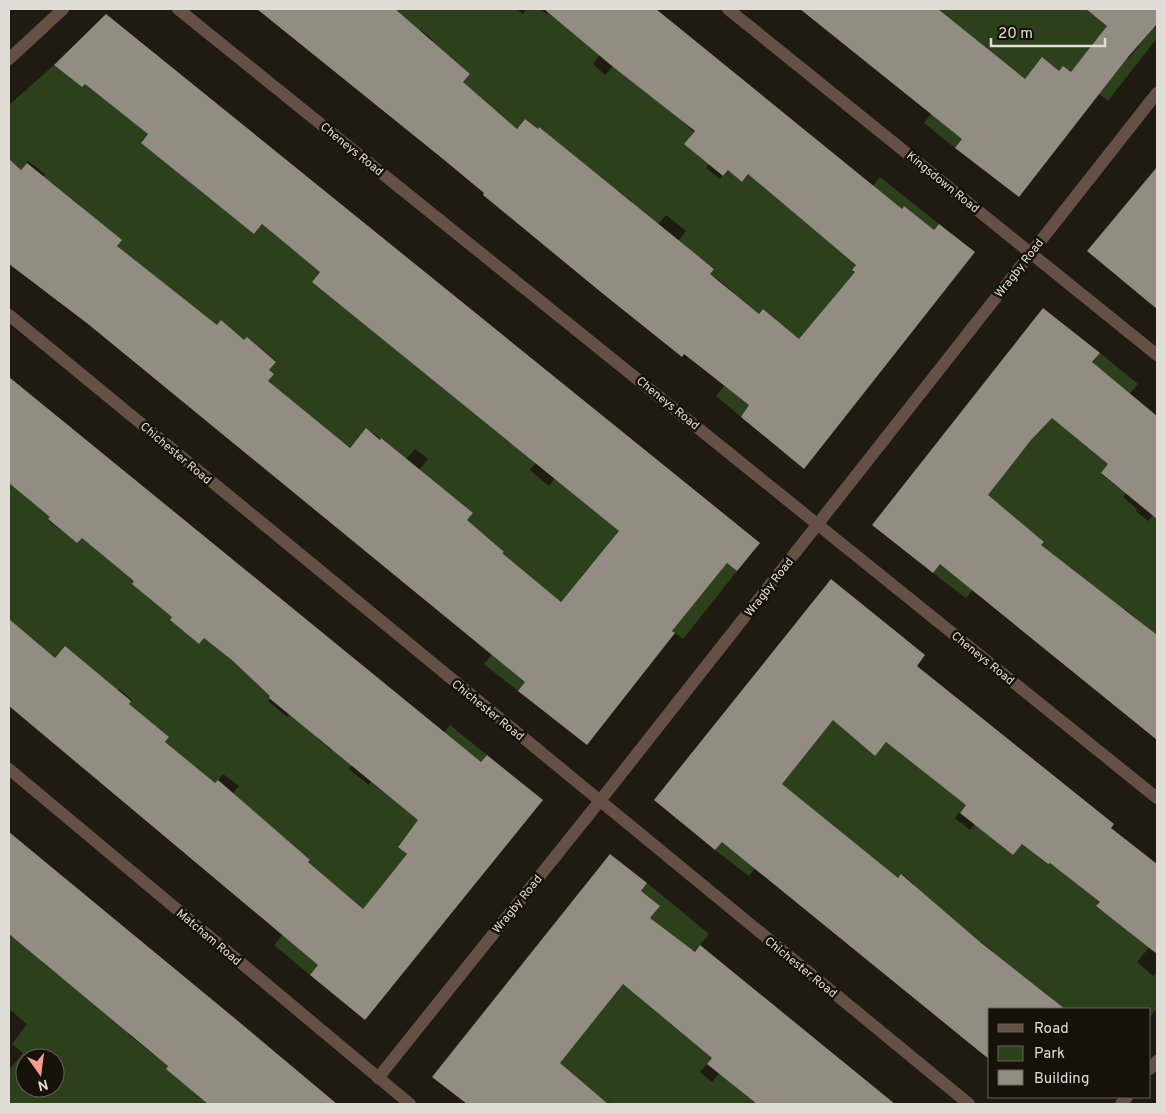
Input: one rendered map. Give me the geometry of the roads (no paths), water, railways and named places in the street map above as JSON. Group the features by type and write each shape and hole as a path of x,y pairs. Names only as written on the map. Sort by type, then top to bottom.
{"street":[{"path":"9,59 63,9"},
{"name":"Cheneys Road","path":"178,9 1157,798"},
{"name":"Kingsdown Road","path":"728,9 1157,355"},
{"name":"Wragby Road","path":"378,1078 599,802 1157,93"},
{"name":"Chichester Road","path":"9,315 599,802 969,1104"},
{"name":"Matcham Road","path":"9,769 410,1104"}]}
